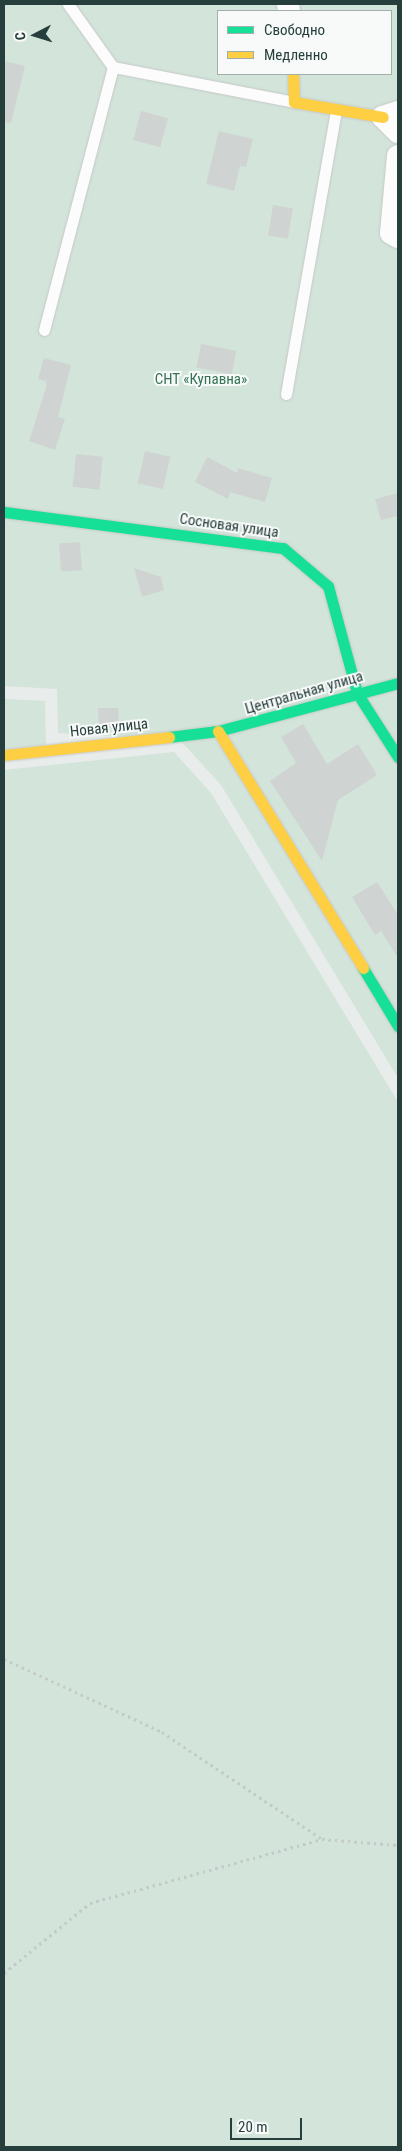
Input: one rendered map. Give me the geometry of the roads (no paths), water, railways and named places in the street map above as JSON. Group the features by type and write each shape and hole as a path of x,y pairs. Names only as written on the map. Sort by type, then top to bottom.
{"street":[{"path":"292,75 294,102 393,120"},
{"path":"398,156 392,233 398,237"},
{"name":"Сосновая улица","path":"4,512 282,548 328,586 357,693 398,757"},
{"name":"Центральная улица","path":"218,732 357,693 398,684"},
{"path":"218,732 398,1026"},
{"name":"Новая улица","path":"4,755 218,732"}],"lane":[{"path":"68,4 113,67 294,102"},
{"path":"44,330 113,67"},
{"path":"286,394 336,109"}],"park label":[{"name":"СНТ «Купавна»","path":"201,380"}]}
